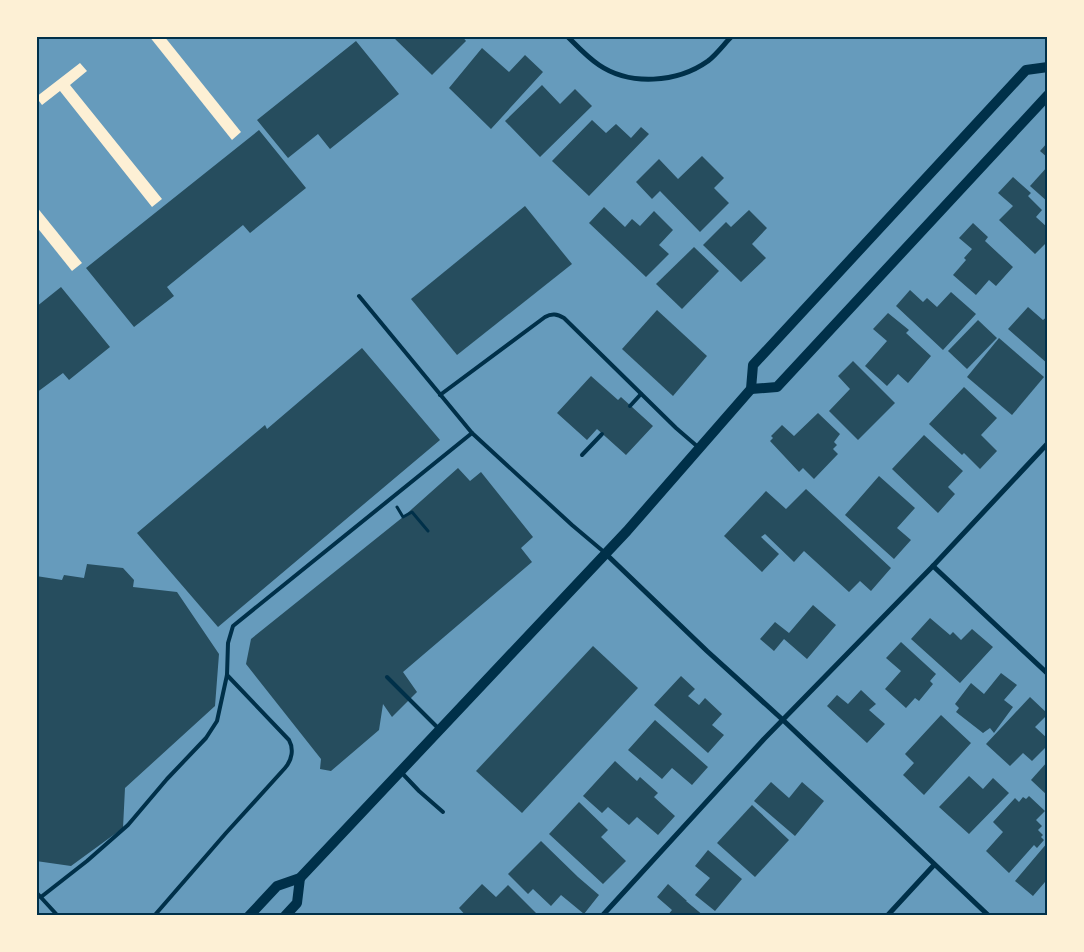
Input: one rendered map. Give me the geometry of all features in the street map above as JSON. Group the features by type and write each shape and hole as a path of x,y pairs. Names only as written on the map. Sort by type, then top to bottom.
{"main road":[{"path":"249,916 277,886 300,878 606,554 752,389 753,365 1026,70 1048,67"},
{"path":"752,389 777,387 1048,95"},
{"path":"285,916 297,903 300,878"}],"street":[{"path":"568,36 597,64 620,75 646,79 671,77 695,69 710,60 732,36"},
{"path":"602,916 783,720 933,566 1048,443"},
{"path":"606,554 989,916"},
{"path":"933,566 1048,674"},
{"path":"887,916 934,865"}],"lane":[{"path":"359,296 472,433 606,554"},
{"path":"440,395 544,316 557,314 564,318 641,394 700,448"},
{"path":"630,406 641,394"},
{"path":"41,897 128,825 167,779 206,738 217,721 227,675 228,642 233,626 472,433"},
{"path":"582,455 602,434"},
{"path":"154,916 226,833 286,768 290,759 292,746 289,740 227,675"},
{"path":"387,677 440,730"},
{"path":"401,772 443,812"},
{"path":"36,892 58,916"}],"path":[{"path":"412,512 428,531"}],"water":[{"path":"36,36 1048,36 1048,916 36,916"}],"pier":[{"path":"149,36 164,36 241,132 232,140"},
{"path":"80,63 87,71 70,85 162,199 152,207 60,91 42,105 36,97"},
{"path":"36,206 82,263 72,271 36,226"}],"building":[{"path":"394,36 462,36 466,41 432,75"},
{"path":"356,41 399,94 330,149 318,134 288,158 257,120"},
{"path":"482,48 509,72 525,55 543,72 491,129 449,88"},
{"path":"542,85 560,104 575,89 592,106 540,157 505,121"},
{"path":"592,120 606,133 616,124 631,138 641,127 649,134 589,196 552,161"},
{"path":"259,130 306,188 250,233 243,225 167,287 174,296 134,327 86,268"},
{"path":"1048,142 1048,158 1040,151"},
{"path":"702,156 724,178 714,188 729,203 700,232 660,191 652,199 636,182 659,159 678,179"},
{"path":"1048,166 1048,202 1030,186"},
{"path":"1013,177 1031,193 1028,196 1042,210 1036,217 1048,228 1048,241 1035,254 999,220 1013,206 998,193"},
{"path":"525,206 572,264 457,355 411,299"},
{"path":"604,207 625,227 632,219 640,226 654,211 673,230 659,245 669,254 646,277 589,223"},
{"path":"749,210 767,228 752,244 766,258 741,282 703,245 726,222 731,227"},
{"path":"973,223 988,237 985,241 1013,267 996,286 989,280 976,295 953,275 966,260 964,258 972,249 959,238"},
{"path":"694,247 719,271 682,309 656,284"},
{"path":"61,287 110,347 69,380 63,373 36,393 36,307"},
{"path":"910,290 923,302 927,298 937,307 951,292 976,314 943,350 896,306"},
{"path":"1028,307 1043,320 1048,316 1048,364 1008,329"},
{"path":"657,310 707,356 673,396 622,349"},
{"path":"888,313 909,330 906,333 931,356 908,383 898,374 887,386 865,366 887,341 873,329"},
{"path":"978,320 997,338 967,369 948,351"},
{"path":"999,338 1044,377 1012,415 967,377"},
{"path":"362,348 440,440 218,627 137,533 265,425 267,429"},
{"path":"853,361 895,403 858,440 829,411 850,389 838,376"},
{"path":"591,376 618,400 621,397 653,426 626,455 597,429 587,440 557,413"},
{"path":"964,387 997,418 981,435 997,451 980,469 929,424"},
{"path":"818,413 840,434 834,442 837,445 833,449 838,454 814,479 803,468 799,472 770,441 773,438 771,436 782,425 794,436"},
{"path":"924,435 963,471 948,487 955,494 938,513 892,469"},
{"path":"458,468 470,481 481,472 533,537 521,548 532,562 403,672 417,692 392,717 383,704 379,730 331,771 320,769 321,759 246,664 251,639 403,517"},
{"path":"879,476 915,508 897,528 911,540 894,559 845,515"},
{"path":"806,489 891,568 871,591 860,581 849,592 804,551 794,562 765,534 761,537 779,554 762,572 724,536 766,491 786,509"},
{"path":"87,564 123,568 134,580 133,587 177,592 219,654 215,706 125,788 123,828 71,866 36,861 36,576 62,580 64,575 84,578"},
{"path":"813,605 836,625 807,659 784,639 774,651 760,639 775,622 789,633"},
{"path":"930,618 950,635 953,632 961,640 972,629 993,647 960,683 911,639"},
{"path":"901,642 936,674 930,681 933,684 919,701 915,698 906,708 885,689 901,671 886,658"},
{"path":"593,646 638,688 522,813 476,771"},
{"path":"1001,673 1017,685 1004,700 1013,707 994,733 990,728 983,733 956,712 959,708 955,704 971,683 984,694"},
{"path":"681,676 695,689 688,696 699,705 705,698 722,714 712,725 724,735 708,753 654,705"},
{"path":"861,690 876,704 869,710 885,724 867,743 827,706 837,695 848,704"},
{"path":"1030,697 1048,714 1035,727 1048,739 1048,745 1032,761 1023,753 1010,766 986,744"},
{"path":"941,715 971,743 924,795 903,775 914,763 905,754"},
{"path":"655,720 708,767 692,785 672,768 662,779 628,750"},
{"path":"615,761 637,781 640,777 658,793 654,797 675,816 658,835 637,817 629,825 608,807 602,813 583,796"},
{"path":"1048,761 1048,796 1031,780"},
{"path":"969,776 983,789 993,778 1009,793 969,834 939,807"},
{"path":"771,782 789,798 802,782 824,801 795,836 754,801"},
{"path":"1029,796 1045,811 1036,820 1042,826 1038,830 1043,835 1041,837 1044,840 1037,848 1034,845 1009,873 986,851 1003,832 993,822 1015,798 1019,802 1023,797 1026,799"},
{"path":"579,802 608,830 601,837 626,861 603,884 549,834"},
{"path":"752,805 789,840 755,877 717,843"},
{"path":"541,841 599,895 584,914 561,895 551,906 533,889 528,894 508,874"},
{"path":"1048,842 1048,884 1045,882 1033,896 1015,881"},
{"path":"708,850 742,879 715,911 695,895 710,878 695,866"},
{"path":"482,884 496,897 508,885 539,916 466,916 459,908"},
{"path":"668,884 704,916 667,916 672,910 657,897"}]}
